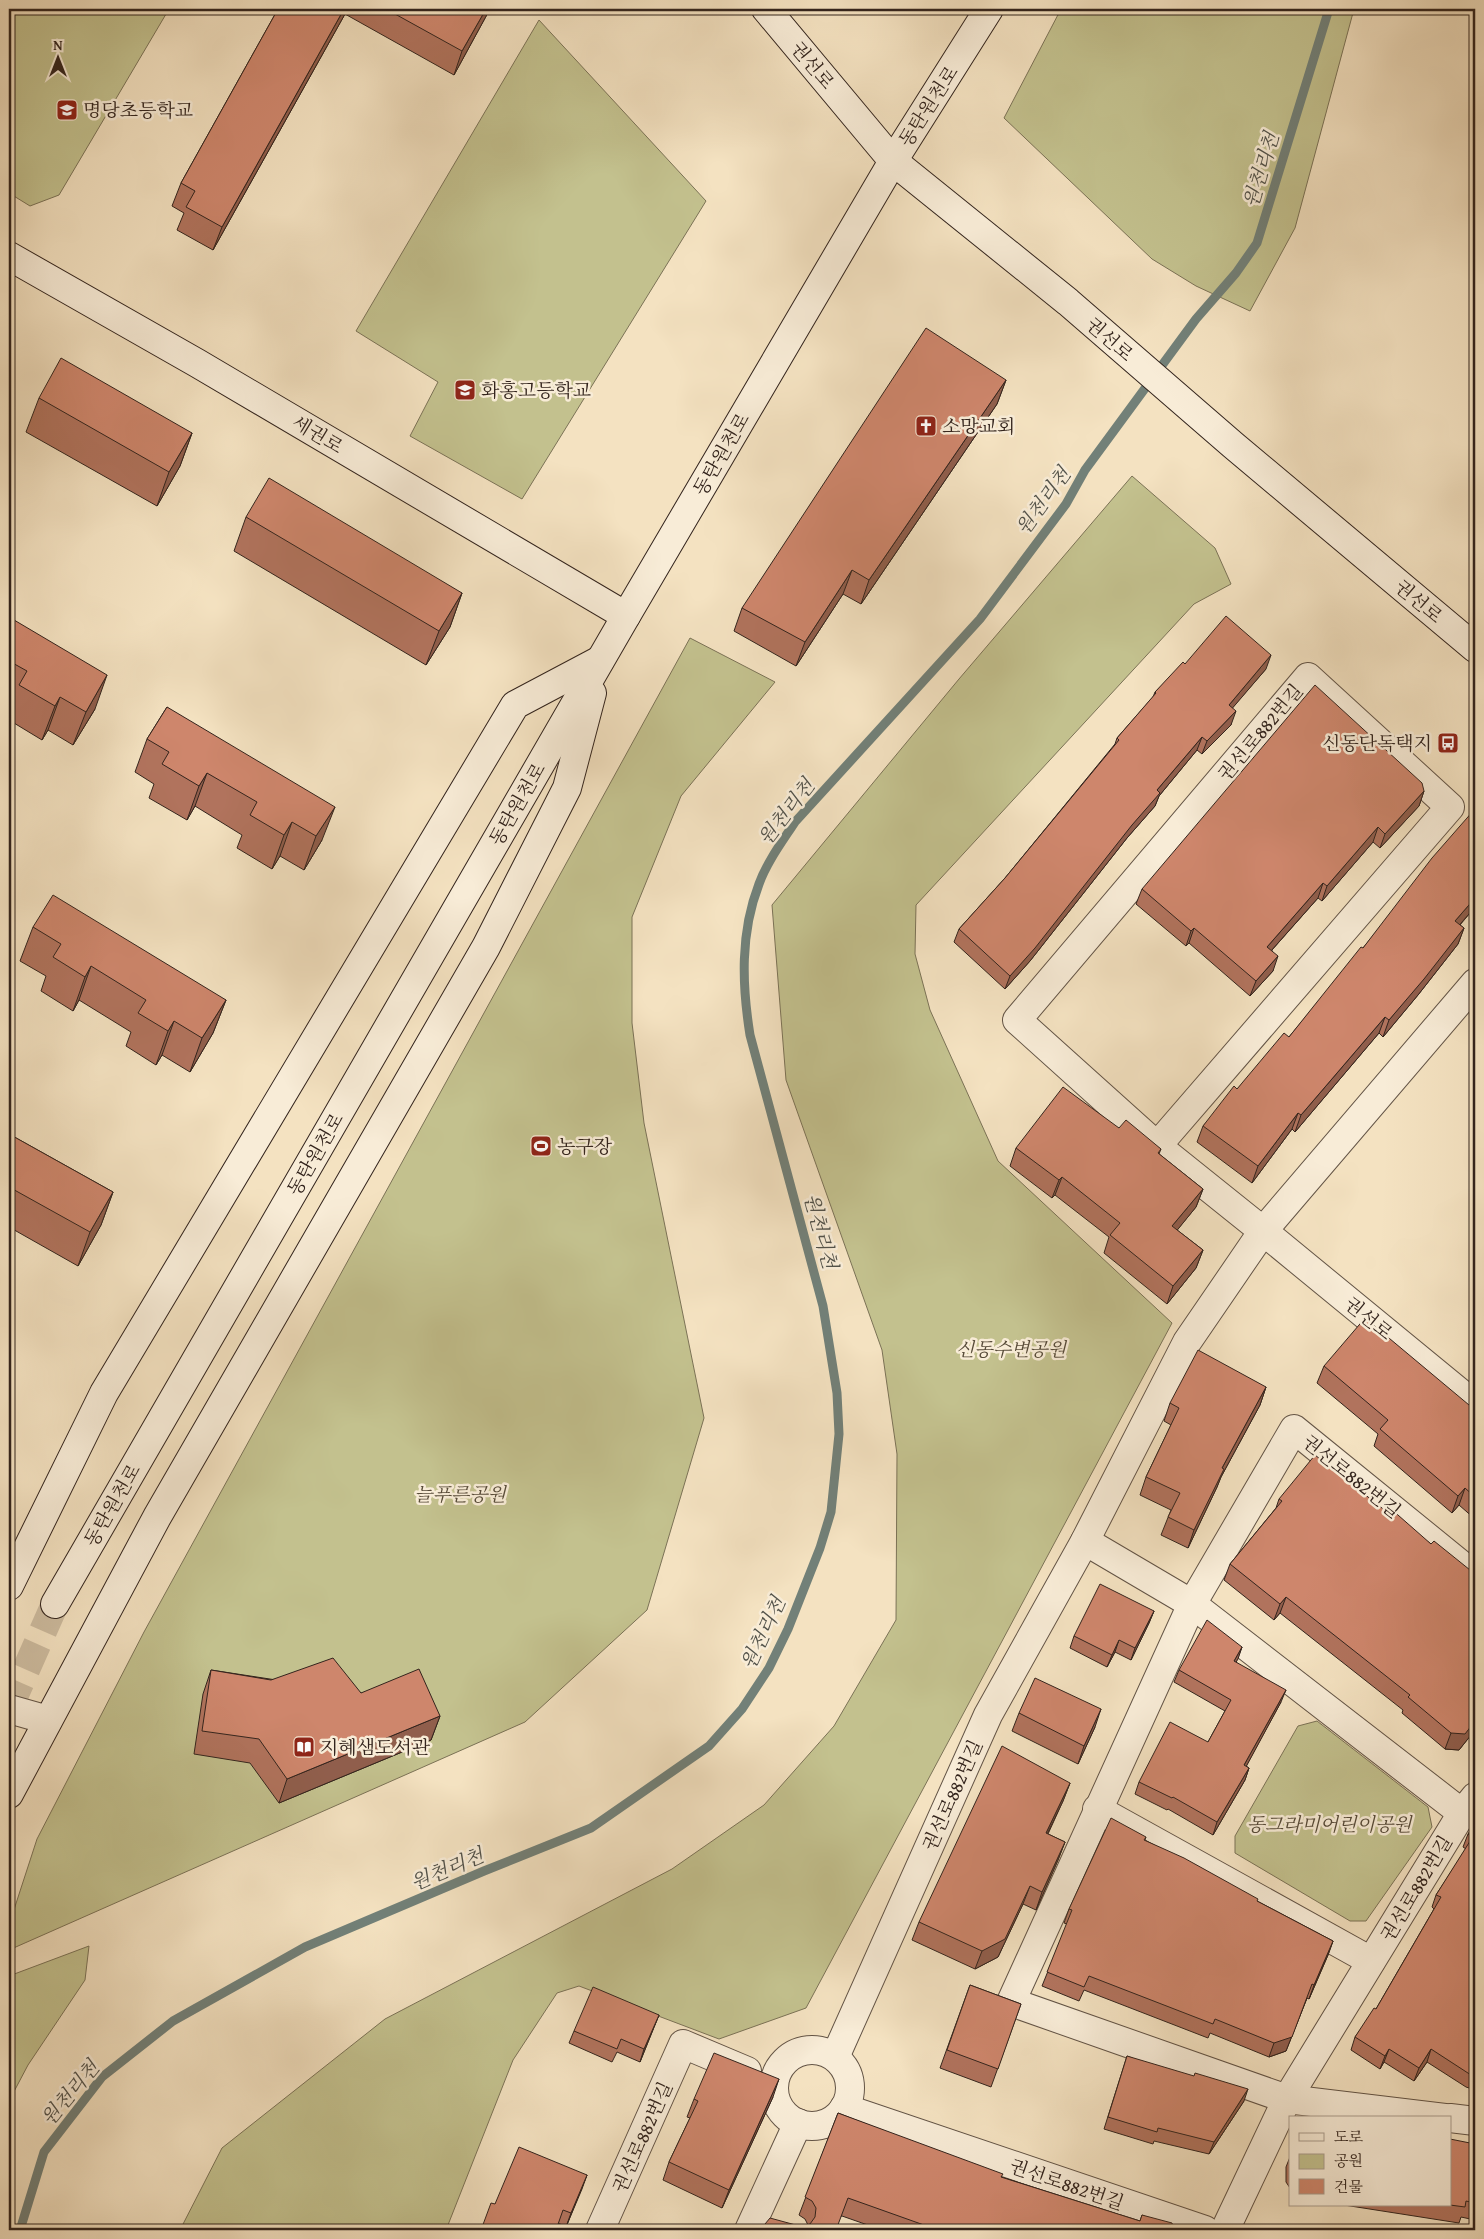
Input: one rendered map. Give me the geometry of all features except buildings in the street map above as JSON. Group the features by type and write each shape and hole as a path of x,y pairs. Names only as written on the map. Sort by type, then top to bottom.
{"street":[{"name":"권선로","path":"766,9 893,161 1068,302 1233,445 1475,648"},
{"name":"동탄원천로","path":"55,1604 600,660 893,161 989,9"},
{"name":"세권로","path":"9,256 197,363 626,616"},
{"path":"9,1586 104,1393 515,705 600,660"},
{"path":"9,1794 157,1517 486,947 567,788 600,660"},
{"name":"권선로882번길","path":"1157,1146 1450,807 1308,677 1018,1020 1157,1146 1263,1231"},
{"name":"권선로882번길","path":"835,2057 988,1714 1086,1541 1187,1342 1263,1231 1475,983"},
{"name":"권선로","path":"1263,1231 1475,1405"},
{"name":"권선로882번길","path":"1429,2116 1287,2099 1011,2002 1097,1809 1192,1604 1294,1429 1475,1576"},
{"name":"권선로882번길","path":"1086,1541 1192,1604 1469,1805 1371,1962 1097,1809"},
{"path":"9,1709 48,1720"},
{"path":"1225,2230 1287,2099 1371,1962"},
{"name":"권선로882번길","path":"600,2230 683,2044 775,2082"},
{"path":"811,2050 835,2057 843,2066 850,2087 849,2098 844,2108 835,2118 824,2124 811,2126 798,2123 787,2116 779,2106 775,2095 775,2082 779,2070 787,2060 798,2053 811,2050"},
{"name":"권선로882번길","path":"844,2108 1205,2230"},
{"path":"1452,2118 1475,2121"},
{"path":"761,2224 798,2123"}],"green space":[{"name":"명당초등학교","path":"9,9 169,9 59,195 30,206 9,193"},
{"path":"1061,9 1354,9 1295,228 1250,311 1196,286 1152,259 1004,118"},
{"path":"539,20 706,201 522,499 410,436 438,382 356,331"},
{"name":"신동수변공원","path":"1132,476 1215,548 1231,584 1194,604 916,905 915,954 930,1010 998,1161 1172,1323 806,2008 719,2039 579,1986 557,1993 513,2060 446,2230 180,2230 222,2148 385,2019 672,1869 764,1805 834,1726 896,1620 897,1454 882,1350 786,1080 772,905 959,679"},
{"name":"늘푸른공원","path":"690,638 775,682 681,796 632,917 632,1023 644,1123 704,1418 647,1610 525,1722 9,1950 9,1925 37,1839 144,1632"},
{"name":"동그라미어린이공원","path":"1317,1721 1428,1807 1432,1827 1366,1921 1350,1921 1235,1853 1235,1836 1298,1726"},
{"path":"89,1946 85,1980 28,2065 9,2101 9,1976"}],"waterway":[{"name":"원천리천","path":"20,2230 44,2152 102,2077 173,2021 305,1947 591,1828 709,1746 742,1709 769,1668 788,1629 820,1548 831,1512 839,1434 837,1393 823,1306 750,1035 745,997 744,959 748,921 759,884 770,860 795,822 980,619 1066,504 1085,470 1196,319 1236,273 1257,243 1329,9"}],"tunnel":[{"path":"9,1708 55,1604"}],"place":[{"name":"명당초등학교","path":"67,110"},
{"name":"화홍고등학교","path":"465,390"},
{"name":"소망교회","path":"926,426"},
{"name":"신동단독택지","path":"1448,743"},
{"name":"농구장","path":"541,1146"},
{"name":"지혜샘도서관","path":"304,1747"}]}
